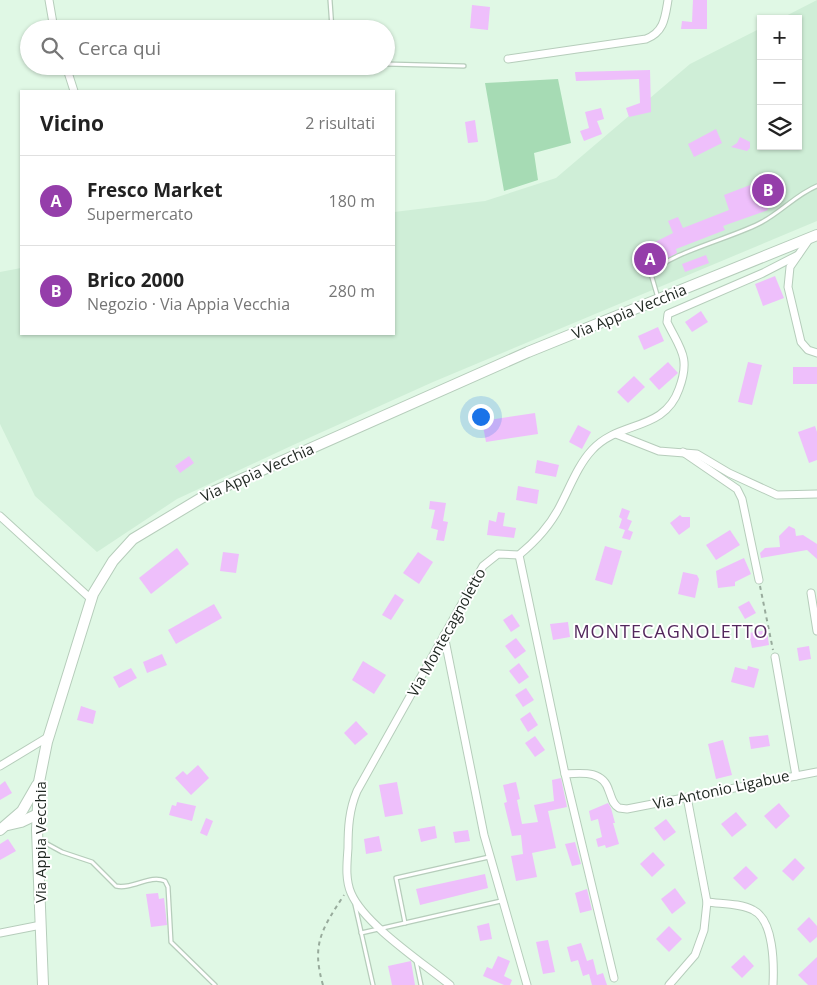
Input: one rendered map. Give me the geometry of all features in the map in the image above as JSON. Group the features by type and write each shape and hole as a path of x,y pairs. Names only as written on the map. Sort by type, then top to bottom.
{"main road":[{"name":"Via Appia Vecchia","path":"43,985 37,825 40,777 48,738 91,599 106,570 128,544 150,527 201,497 528,352 813,236"},
{"path":"4,827 22,811 36,788 40,777"},
{"path":"22,811 38,810"},
{"path":"4,827 21,822 38,810"},
{"path":"21,822 37,825"}],"street":[{"path":"49,0 52,20"},
{"path":"508,59 646,39 658,32 663,26 668,0"},
{"path":"69,75 74,90"},
{"path":"813,236 798,254 788,274 789,292 801,342 808,350 817,353"},
{"path":"614,978 565,774 519,555 536,540 552,520 588,455 596,446 616,434 660,416 671,406 683,377 685,361 680,345 667,322 668,314 763,273 798,254"},
{"path":"616,434 652,449 700,455 777,495 817,494"},
{"path":"683,452 737,490 742,499 759,580"},
{"path":"0,516 91,599"},
{"name":"Via Montecagnoletto","path":"450,985 381,928 354,899 349,887 347,869 348,830 354,799 483,566 498,554 519,555"},
{"path":"811,593 817,632"},
{"path":"444,635 490,857 527,985"},
{"name":"Via Antonio Ligabue","path":"565,774 590,773 600,777 608,786 614,804 622,809 796,776 775,657"},
{"path":"0,766 48,738"},
{"path":"796,776 817,772"},
{"path":"669,985 691,962 701,940 707,902 687,797"},
{"path":"707,902 747,907 760,916 771,941 773,985"},
{"path":"0,933 41,925"}],"lane":[{"path":"330,0 331,20"},
{"path":"395,64 464,66"},
{"path":"658,299 651,274 655,269 684,254 763,222 817,186"},
{"path":"38,838 62,852 92,862 116,886 127,887 159,878 165,881 168,887 171,942 215,985"},
{"path":"405,923 396,878 490,857"},
{"path":"354,899 372,985"},
{"path":"361,932 501,900"},
{"path":"414,956 421,985"}],"path":[{"path":"759,580 775,657"},
{"path":"323,985 317,960 319,937 349,887"}],"shaded area":[{"path":"817,0 817,221 433,382 291,446 177,499 97,552 35,496 0,424 0,272 20,268 20,335 395,335 395,212 485,201 556,178 690,64 757,30 757,150 802,150 802,15 788,15"}],"green space":[{"path":"558,79 571,143 534,153 538,180 504,191 485,83"}],"building":[{"path":"693,0 707,0 707,29 681,29 682,21 692,22"},
{"path":"472,5 490,7 488,30 470,28"},
{"path":"650,70 651,112 629,117 626,108 640,103 639,79 576,81 575,72"},
{"path":"601,108 604,119 597,121 602,134 584,141 580,131 589,128 585,112"},
{"path":"475,120 478,142 468,143 465,122"},
{"path":"716,129 722,143 694,157 688,144"},
{"path":"740,137 750,142 750,148 747,151 731,147 737,143"},
{"path":"758,182 768,210 723,226 725,230 676,249 677,253 653,267 643,248 673,233 668,221 678,217 683,228 729,210 724,195"},
{"path":"706,255 709,263 685,272 682,264"},
{"path":"775,276 784,298 763,306 755,284"},
{"path":"701,311 708,322 692,332 685,322"},
{"path":"658,327 664,341 644,350 638,336"},
{"path":"668,362 678,373 659,390 649,379"},
{"path":"748,362 762,365 752,405 738,402"},
{"path":"793,367 817,367 817,384 793,384"},
{"path":"634,376 645,387 628,403 617,392"},
{"path":"535,413 538,434 486,442 482,421"},
{"path":"578,425 591,432 582,449 569,442"},
{"path":"815,426 817,432 817,460 809,463 798,432"},
{"path":"189,456 194,463 180,473 175,466"},
{"path":"537,460 559,465 556,477 535,473"},
{"path":"518,486 539,490 537,504 516,500"},
{"path":"430,501 446,503 443,521 448,522 444,541 436,540 438,530 431,528 435,510 429,509"},
{"path":"622,508 630,511 627,519 632,521 628,530 633,532 630,540 622,538 625,530 619,528 622,519 619,517"},
{"path":"498,512 505,513 503,526 516,528 514,538 487,535 489,520 496,522"},
{"path":"680,515 682,517 690,517 690,527 679,535 670,523"},
{"path":"789,526 795,529 796,536 803,535 817,544 817,559 807,550 761,558 760,553 765,548 780,547 779,536"},
{"path":"730,530 740,545 716,560 706,545"},
{"path":"605,546 622,551 612,585 595,580"},
{"path":"177,548 189,564 151,594 139,578"},
{"path":"223,552 239,554 236,573 220,571"},
{"path":"418,552 433,562 419,584 403,573"},
{"path":"744,558 751,574 735,582 735,586 718,588 716,571"},
{"path":"683,572 697,575 699,579 695,598 678,594"},
{"path":"395,594 404,600 391,620 382,615"},
{"path":"749,601 756,613 745,619 738,607"},
{"path":"214,604 222,618 176,644 168,630"},
{"path":"512,614 520,626 511,632 503,620"},
{"path":"568,622 570,637 553,640 550,624"},
{"path":"767,630 769,645 752,648 749,633"},
{"path":"516,638 526,651 515,659 505,646"},
{"path":"809,646 811,659 799,661 797,648"},
{"path":"162,654 167,665 147,673 143,662"},
{"path":"363,661 386,675 374,694 352,680"},
{"path":"519,663 529,677 519,684 509,671"},
{"path":"748,666 759,669 754,688 731,682 735,667 747,670"},
{"path":"131,668 137,678 119,688 113,677"},
{"path":"526,688 534,700 523,707 515,695"},
{"path":"81,706 96,711 93,724 77,720"},
{"path":"530,712 538,725 528,732 520,719"},
{"path":"356,721 368,734 355,745 344,733"},
{"path":"768,735 770,746 751,749 749,737"},
{"path":"535,736 545,750 535,757 525,743"},
{"path":"723,740 732,775 716,779 708,744"},
{"path":"198,765 209,778 191,795 175,778 183,771 187,775"},
{"path":"561,778 567,807 548,811 556,848 532,853 537,877 516,881 511,856 523,854 521,835 512,836 504,803 507,802 503,785 516,782 520,799 517,800 522,824 538,822 534,805 554,801 552,780"},
{"path":"5,781 12,793 0,800 0,785"},
{"path":"397,782 403,814 385,817 379,785"},
{"path":"177,802 196,806 192,821 169,815 172,805 176,806"},
{"path":"608,803 611,808 619,844 606,848 605,845 598,847 596,839 602,837 598,819 591,821 589,811"},
{"path":"779,803 790,816 776,829 764,816"},
{"path":"736,812 747,825 732,837 721,824"},
{"path":"206,818 213,821 207,836 200,833"},
{"path":"666,819 676,832 664,841 654,828"},
{"path":"435,826 437,838 421,842 418,829"},
{"path":"468,830 470,841 455,843 453,832"},
{"path":"379,836 382,851 366,854 364,839"},
{"path":"8,839 16,851 0,860 0,844"},
{"path":"575,842 581,864 572,866 565,844"},
{"path":"653,852 665,865 652,877 640,864"},
{"path":"795,858 805,868 793,881 782,871"},
{"path":"746,866 758,878 745,890 733,878"},
{"path":"485,874 488,888 420,905 416,889"},
{"path":"675,888 686,903 672,914 661,899"},
{"path":"587,889 592,910 580,913 575,893"},
{"path":"158,893 159,899 164,898 167,925 151,927 146,894"},
{"path":"809,917 817,926 817,937 810,943 797,929"},
{"path":"489,923 492,939 480,941 477,926"},
{"path":"669,926 682,939 669,952 656,939"},
{"path":"548,940 555,972 543,974 536,942"},
{"path":"581,943 587,961 593,959 597,975 603,973 607,985 592,985 589,974 583,976 578,960 571,962 567,947"},
{"path":"744,955 754,966 742,978 731,967"},
{"path":"498,956 510,961 504,976 512,980 510,985 504,985 483,976 487,967 492,969"},
{"path":"817,957 817,985 808,985 798,975"},
{"path":"411,961 415,985 392,985 388,966"}],"place":[{"name":"Brico 2000","path":"768,190"},
{"name":"Fresco Market","path":"650,259"}],"district":[{"name":"MONTECAGNOLETTO","path":"671,631"}]}
